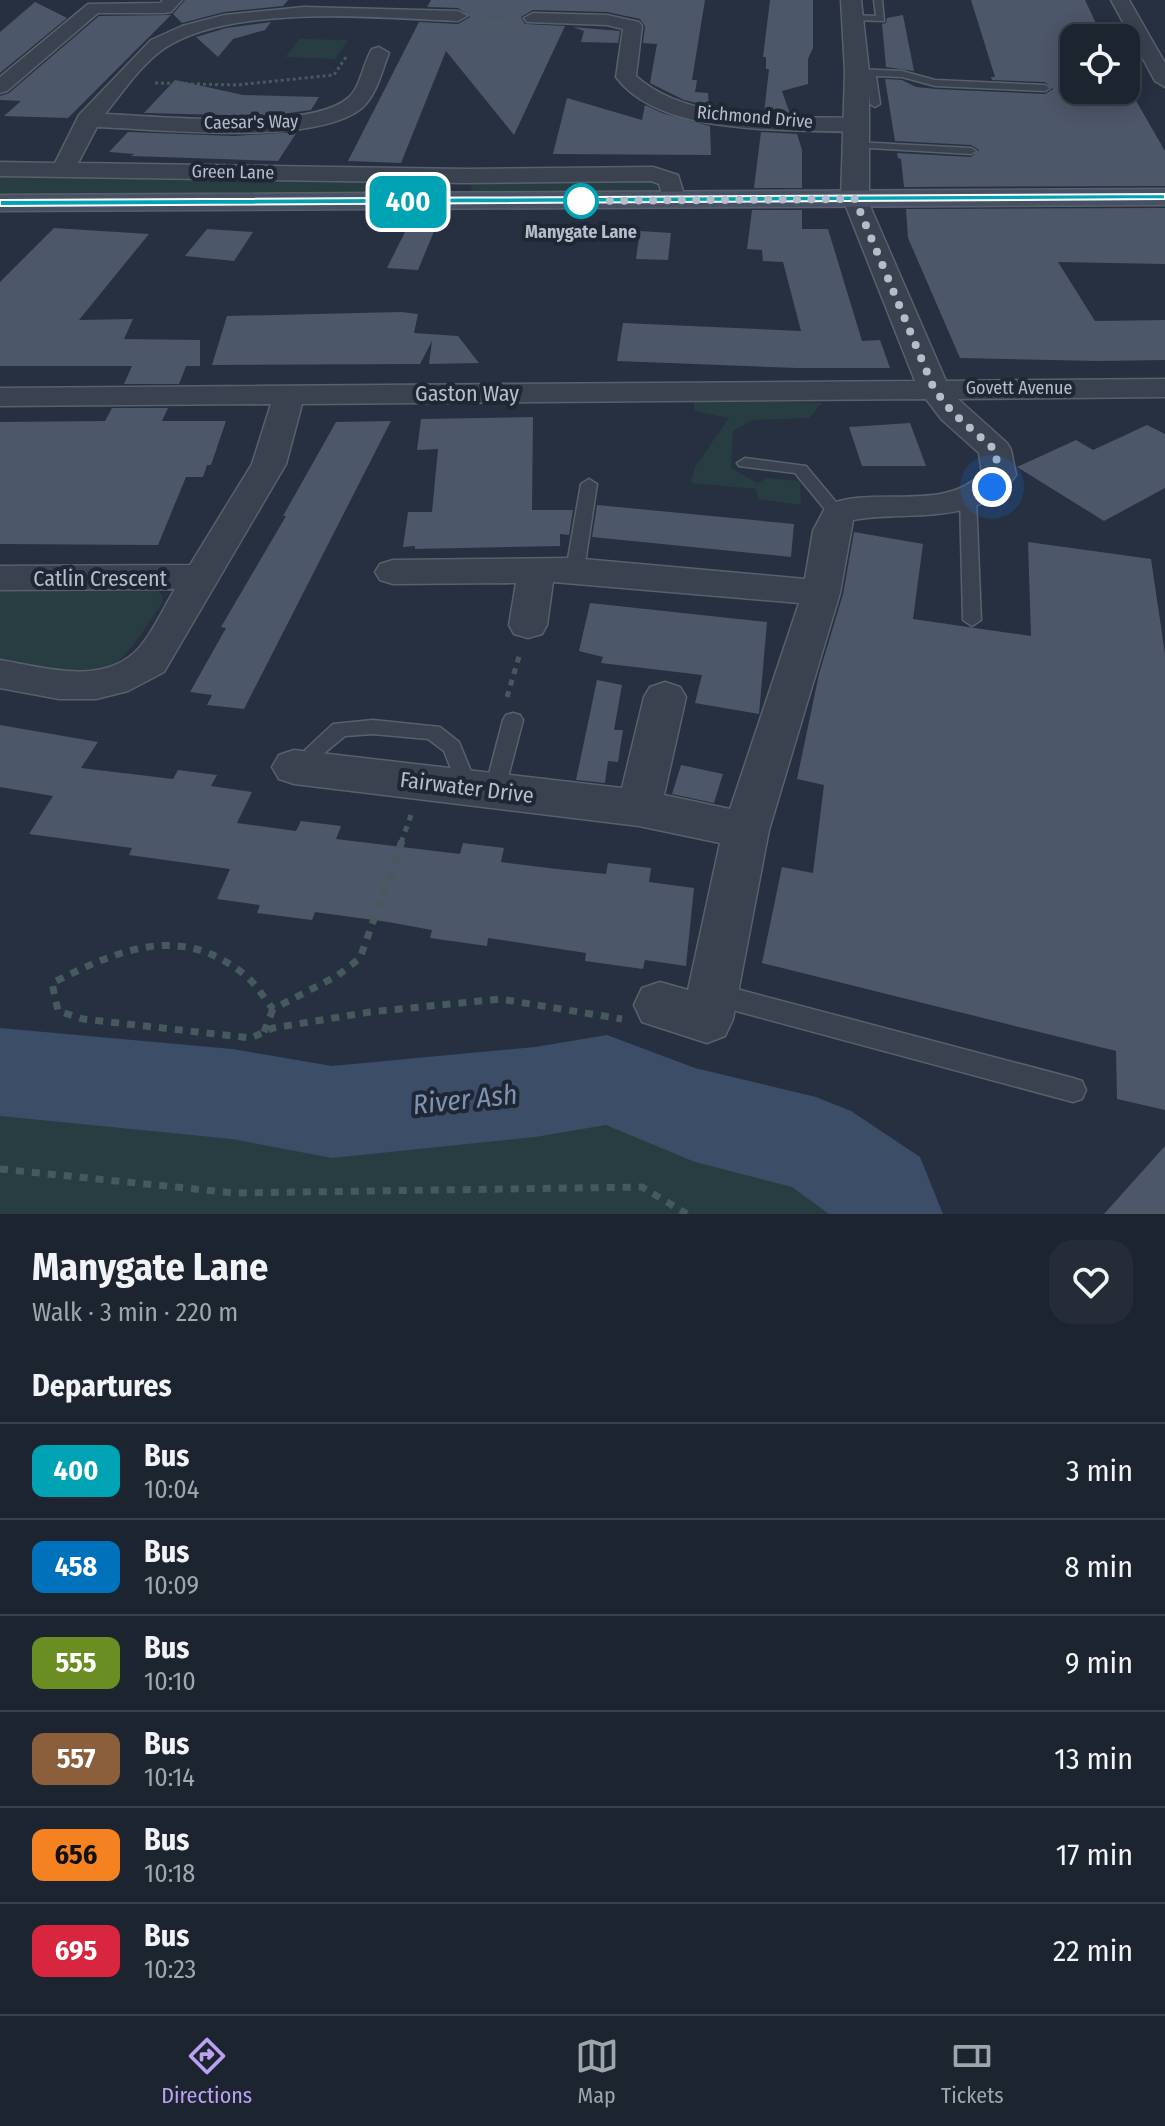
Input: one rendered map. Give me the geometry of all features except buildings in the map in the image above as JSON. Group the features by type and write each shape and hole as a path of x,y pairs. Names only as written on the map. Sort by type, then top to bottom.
{"main road":[{"name":"Green Lane","path":"0,203 465,189 674,201 1165,197"}],"street":[{"path":"1120,0 1165,81"},
{"path":"0,86 87,4 169,4 209,24"},
{"path":"853,9 864,72 856,135 855,199"},
{"path":"64,169 76,137 87,120 150,50 209,24 288,13 458,16"},
{"path":"533,18 628,23 649,16"},
{"name":"Richmond Drive","path":"628,23 634,29 626,77 635,90 658,103 723,117 856,135"},
{"name":"Caesar's Way","path":"87,120 274,125 324,119 356,102 379,53"},
{"name":"Green Lane","path":"0,169 64,169 465,189"},
{"name":"Govett Avenue","path":"855,199 934,389 1165,388"},
{"path":"660,1005 707,1019 746,830 821,593 831,531 838,514 848,509 968,497 992,487 999,475 995,450 953,413 934,389"},
{"name":"Gaston Way","path":"0,397 934,389"},
{"name":"Catlin Crescent","path":"0,674 89,686 111,684 134,675 150,662 269,464 289,394"},
{"path":"528,625 537,569"},
{"path":"393,572 575,570 821,593"},
{"name":"Catlin Crescent","path":"0,578 200,577"},
{"path":"639,808 665,697"},
{"name":"Fairwater Drive","path":"304,759 424,782 639,808 746,830"}],"lane":[{"path":"853,9 881,19 878,0"},
{"path":"875,104 864,72 902,74 935,83 1045,88"},
{"path":"856,135 971,151"},
{"path":"745,463 800,469 838,514"},
{"path":"575,570 589,484"},
{"path":"968,497 972,620"},
{"path":"304,759 340,729 373,727 433,732 452,747 481,788 513,720"},
{"path":"712,994 1073,1090"}],"path":[{"path":"458,16 533,18"},
{"path":"123,80 236,85 334,75"},
{"path":"513,720 505,706 528,625"},
{"path":"263,1032 273,1009 337,976 360,958 424,782"},
{"path":"273,1009 246,976 205,951 150,944 95,962 52,983 58,1011 83,1019 251,1038 273,1028 370,1012 500,999 627,1019 660,1005"},
{"path":"0,1169 234,1193 642,1187 687,1214"}],"green space":[{"path":"300,39 348,40 335,59 285,57"},
{"path":"0,176 443,180 448,184 443,191 432,195 0,196"},
{"path":"636,178 652,181 660,188 650,195 472,194 471,186 479,182"},
{"path":"693,400 822,403 809,418 753,420 733,431 731,468 757,483 768,478 800,481 801,505 758,499 756,489 691,483 695,467 729,418 695,411"},
{"path":"143,585 157,590 163,596 162,603 124,656 104,672 93,677 0,666 0,586"},
{"path":"0,1072 232,1094 332,1112 535,1092 607,1080 705,1089 870,1214 0,1214"}],"waterway":[{"name":"River Ash","path":"0,1072 232,1094 332,1112 535,1092 607,1080 695,1115 816,1145 884,1193 892,1214"}],"bus line":[{"name":"400","path":"0,203 1165,197"}],"place":[{"name":"Manygate Lane","path":"581,201"}],"route":[{"path":"581,201 855,199 934,389 953,413 995,450 999,475 992,487"}]}
